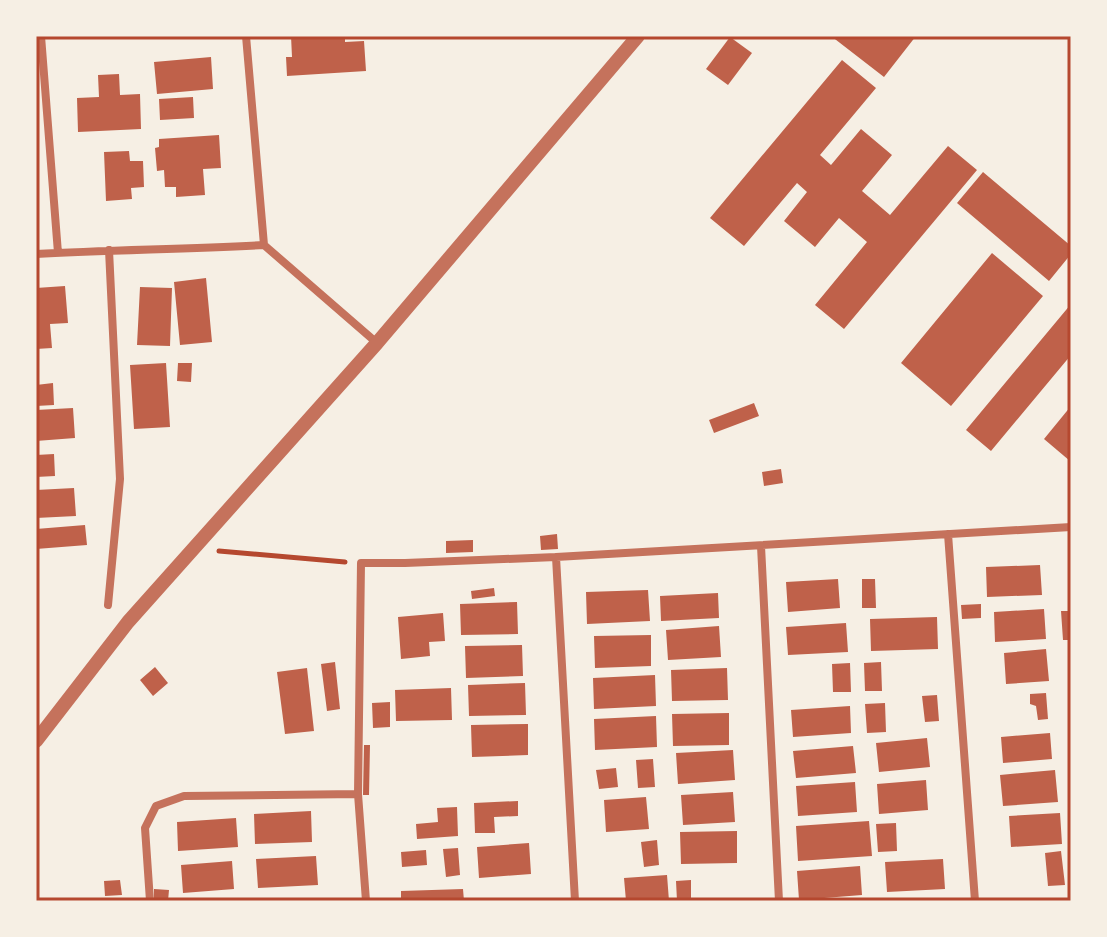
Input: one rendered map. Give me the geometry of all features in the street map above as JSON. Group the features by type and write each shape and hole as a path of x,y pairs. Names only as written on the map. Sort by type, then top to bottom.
{"street":[{"path":"41,36 58,253"},
{"path":"246,36 264,245 377,343"},
{"path":"36,741 128,622 377,343 638,36"},
{"path":"36,254 264,245"},
{"path":"108,605 120,479 109,250"},
{"path":"366,901 358,794 361,563 556,557 1071,527"},
{"path":"948,534 975,901"},
{"path":"761,546 779,901"},
{"path":"556,557 575,901"},
{"path":"150,901 145,828 156,806 184,796 358,794"}],"path":[{"path":"194,549 361,563"}],"building":[{"path":"291,36 345,36 345,42 364,41 366,71 287,76 286,57 292,57"},
{"path":"831,36 916,36 884,77"},
{"path":"730,37 752,53 728,85 706,69"},
{"path":"211,57 213,89 157,94 154,62"},
{"path":"842,60 876,88 820,155 831,165 861,129 892,155 862,191 890,215 948,146 977,170 844,329 815,305 867,242 839,218 815,247 784,221 807,192 797,183 744,246 710,218"},
{"path":"119,74 120,95 140,94 141,129 78,132 77,98 99,97 98,75"},
{"path":"193,97 194,118 160,120 159,99"},
{"path":"219,135 221,168 203,169 205,195 176,197 176,187 165,187 164,170 157,171 155,148 159,147 159,139"},
{"path":"129,151 130,161 143,161 144,187 131,188 132,199 106,201 104,152"},
{"path":"983,172 1071,246 1071,254 1049,281 957,203"},
{"path":"992,253 1043,296 951,406 901,363"},
{"path":"206,278 212,342 180,345 174,282"},
{"path":"65,286 68,323 50,324 52,348 36,349 36,288"},
{"path":"140,287 172,288 170,346 137,345"},
{"path":"1071,304 1071,355 991,451 966,430"},
{"path":"166,363 170,427 134,429 130,365"},
{"path":"178,363 192,363 191,382 177,381"},
{"path":"53,383 54,405 36,406 36,385"},
{"path":"754,403 759,416 714,433 709,420"},
{"path":"1071,406 1071,460 1070,461 1044,439"},
{"path":"73,408 75,438 36,441 36,410"},
{"path":"54,454 55,476 36,477 36,455"},
{"path":"781,469 783,483 764,486 762,472"},
{"path":"74,488 76,516 36,518 36,490"},
{"path":"85,525 87,545 36,549 36,529"},
{"path":"557,534 558,549 541,550 540,536"},
{"path":"473,540 473,552 446,553 446,541"},
{"path":"1040,565 1042,595 987,597 986,567"},
{"path":"838,579 840,608 788,612 786,582"},
{"path":"862,579 875,579 876,608 862,608"},
{"path":"494,588 495,596 472,599 471,591"},
{"path":"648,590 650,621 587,624 586,592"},
{"path":"718,593 719,618 661,621 660,596"},
{"path":"517,602 518,634 461,635 460,604"},
{"path":"981,604 981,618 962,619 961,605"},
{"path":"1044,609 1046,639 995,642 994,612"},
{"path":"1061,611 1071,611 1071,640 1063,640"},
{"path":"443,613 445,641 429,642 430,656 401,659 398,617"},
{"path":"937,617 938,649 871,651 870,619"},
{"path":"846,623 848,652 788,655 786,627"},
{"path":"719,626 721,657 668,660 666,630"},
{"path":"651,635 651,666 595,668 594,636"},
{"path":"522,645 523,676 466,678 465,646"},
{"path":"1046,649 1049,681 1006,684 1004,653"},
{"path":"335,662 340,709 327,711 321,664"},
{"path":"881,662 882,691 865,691 864,663"},
{"path":"850,663 851,692 833,692 832,664"},
{"path":"155,667 168,683 153,696 140,680"},
{"path":"307,668 314,731 285,734 277,672"},
{"path":"727,668 728,700 672,701 671,670"},
{"path":"655,675 656,706 594,709 593,678"},
{"path":"525,683 526,715 469,716 468,685"},
{"path":"451,688 452,720 396,721 395,690"},
{"path":"1046,693 1048,719 1038,720 1036,706 1030,704 1030,694"},
{"path":"937,695 939,721 925,722 922,696"},
{"path":"390,702 390,727 373,728 372,703"},
{"path":"885,703 886,732 867,733 865,704"},
{"path":"850,706 851,733 793,737 791,710"},
{"path":"729,713 729,745 673,746 672,714"},
{"path":"656,716 657,747 595,750 594,719"},
{"path":"528,724 528,755 472,757 471,725"},
{"path":"1050,733 1052,759 1003,763 1001,737"},
{"path":"927,738 930,767 879,772 876,743"},
{"path":"364,745 370,745 369,795 363,795"},
{"path":"853,746 856,773 796,778 793,751"},
{"path":"733,750 735,780 678,784 676,753"},
{"path":"653,759 655,787 638,788 636,760"},
{"path":"616,768 618,787 599,789 596,770"},
{"path":"1055,770 1058,802 1003,806 1000,775"},
{"path":"926,780 928,810 879,814 877,784"},
{"path":"855,782 857,812 798,816 796,786"},
{"path":"733,792 735,822 683,825 681,795"},
{"path":"646,797 649,829 606,832 604,800"},
{"path":"518,801 518,816 494,817 495,833 475,833 474,803"},
{"path":"457,807 458,836 417,839 416,824 438,822 437,808"},
{"path":"311,811 312,842 255,844 254,814"},
{"path":"1060,813 1062,844 1011,847 1009,816"},
{"path":"236,818 238,847 178,851 177,822"},
{"path":"869,821 872,856 798,861 796,826"},
{"path":"896,823 897,851 878,852 876,824"},
{"path":"737,831 737,863 681,864 680,832"},
{"path":"657,840 659,865 644,867 641,842"},
{"path":"529,843 531,874 479,878 477,847"},
{"path":"458,848 460,875 446,877 443,849"},
{"path":"426,850 427,865 402,867 401,852"},
{"path":"1061,851 1065,885 1048,886 1045,853"},
{"path":"316,856 318,885 258,888 256,859"},
{"path":"943,859 945,889 887,892 885,862"},
{"path":"232,861 234,889 183,893 181,865"},
{"path":"860,866 862,895 799,900 797,871"},
{"path":"667,875 669,901 626,901 624,878"},
{"path":"120,880 122,895 105,896 104,881"},
{"path":"691,880 691,901 677,901 676,881"},
{"path":"154,889 169,890 168,901 154,901"},
{"path":"463,889 464,901 401,901 401,891"}]}
